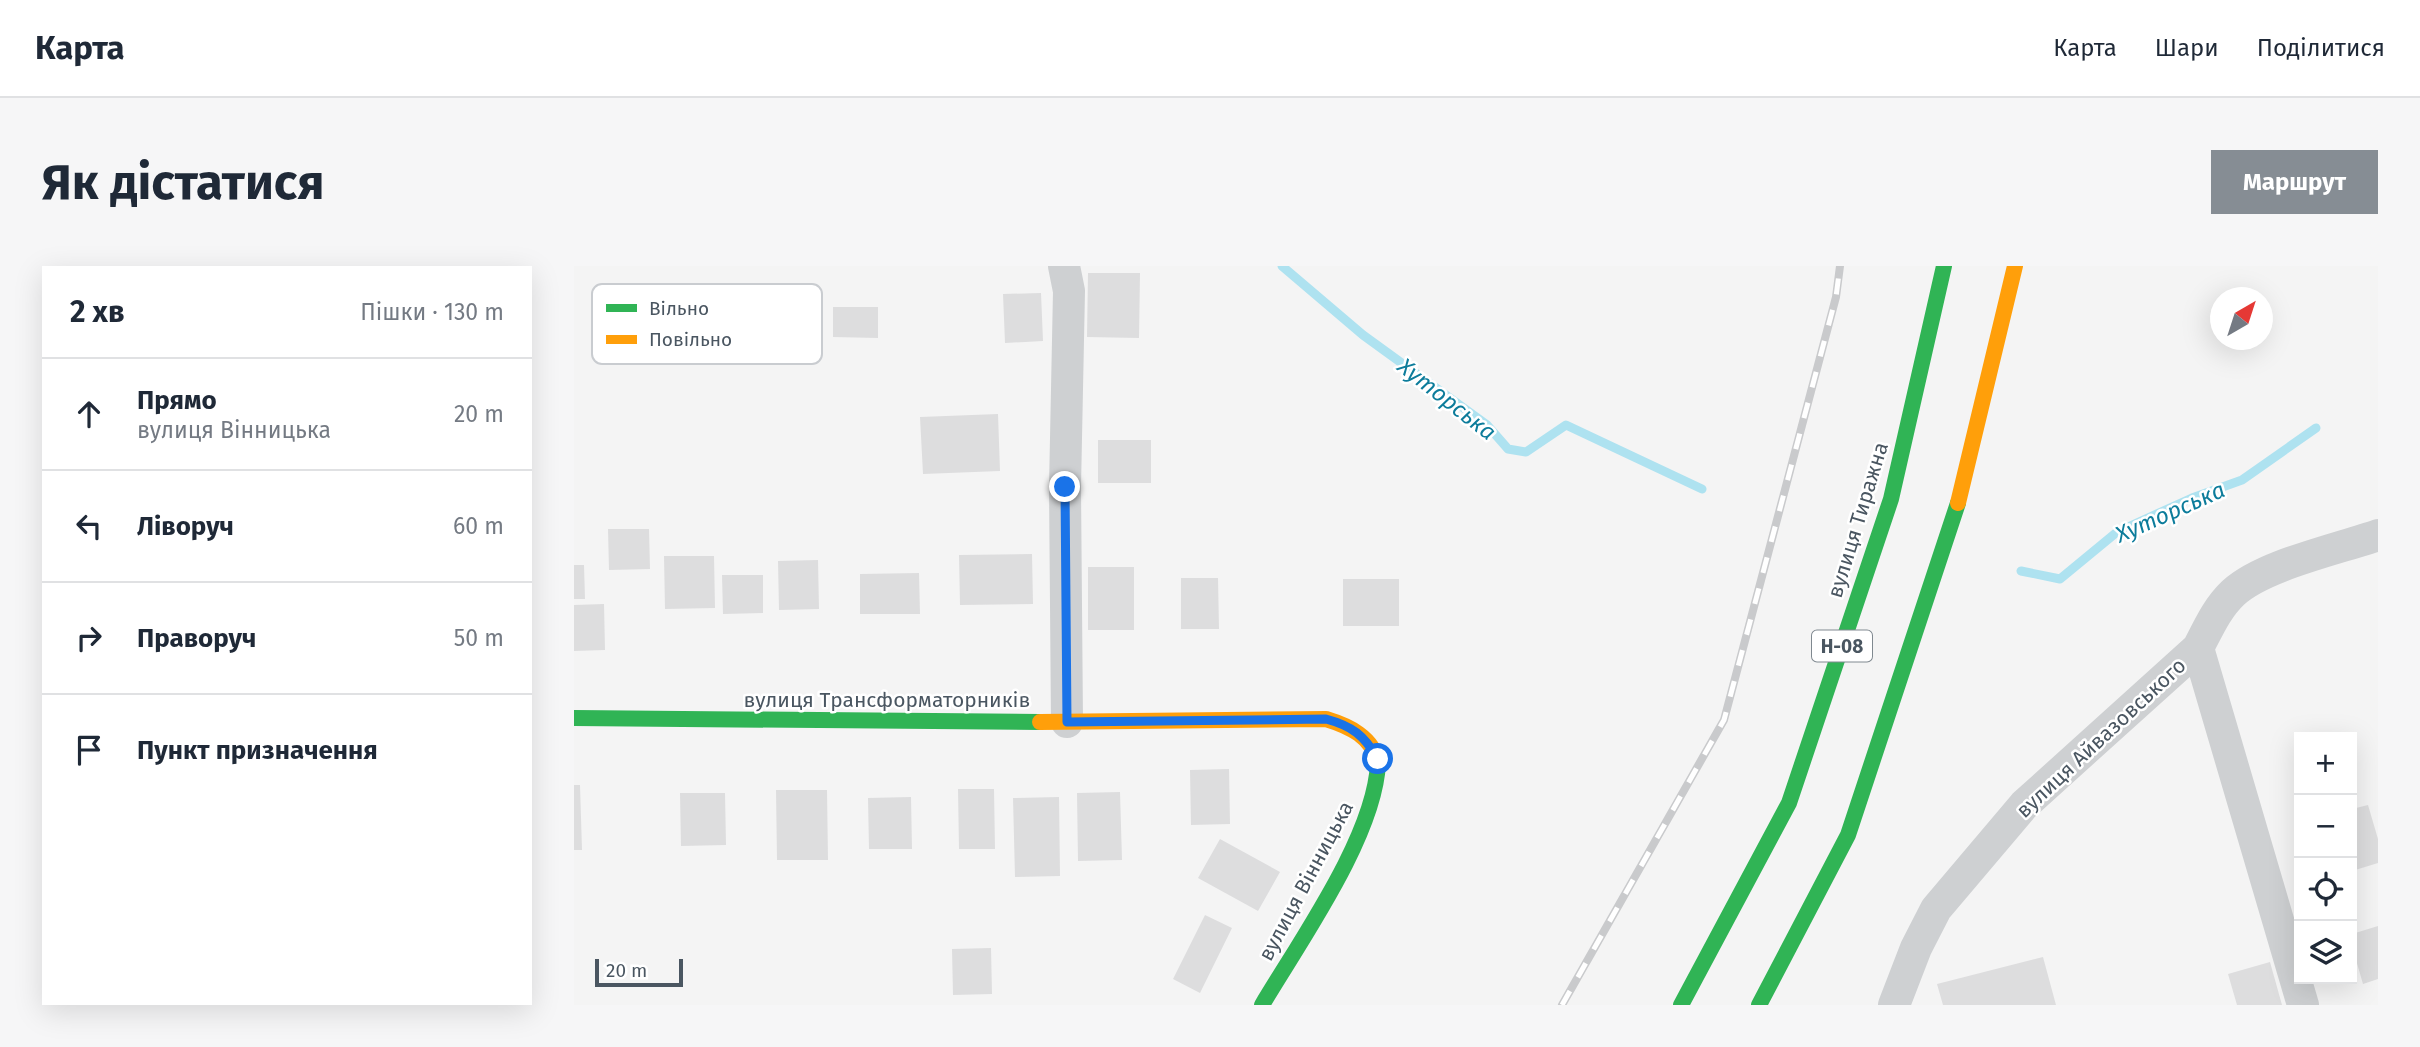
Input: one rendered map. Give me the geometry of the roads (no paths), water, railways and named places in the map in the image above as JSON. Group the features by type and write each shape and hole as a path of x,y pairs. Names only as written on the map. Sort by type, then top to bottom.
{"main road":[{"name":"вулиця Тиражна","path":"1681,1005 1789,803 1891,499 1944,266"},
{"path":"1759,1005 1848,835 1954,522 2015,266"},
{"name":"вулиця Трансформаторників","path":"574,718 1067,722 1326,719"},
{"name":"вулиця Вінницька","path":"1262,1005 1366,822 1378,782 1378,759 1368,742 1352,726 1326,719"}],"street":[{"path":"1065,266 1069,291 1065,487 1067,722"},
{"path":"2303,1005 2198,648 2215,615 2232,593 2258,576 2378,535"},
{"name":"вулиця Айвазовського","path":"1894,1005 1916,948 1936,909 2024,805 2198,648"}],"waterway":[{"name":"Хуторська","path":"1282,266 1363,335 1487,425 1508,449 1526,452 1566,425 1702,489"},
{"name":"Хуторська","path":"2021,571 2060,579 2117,532 2192,498 2242,480 2316,428"}],"railway":[{"path":"1562,1005 1724,720 1836,297 1840,266"}]}
